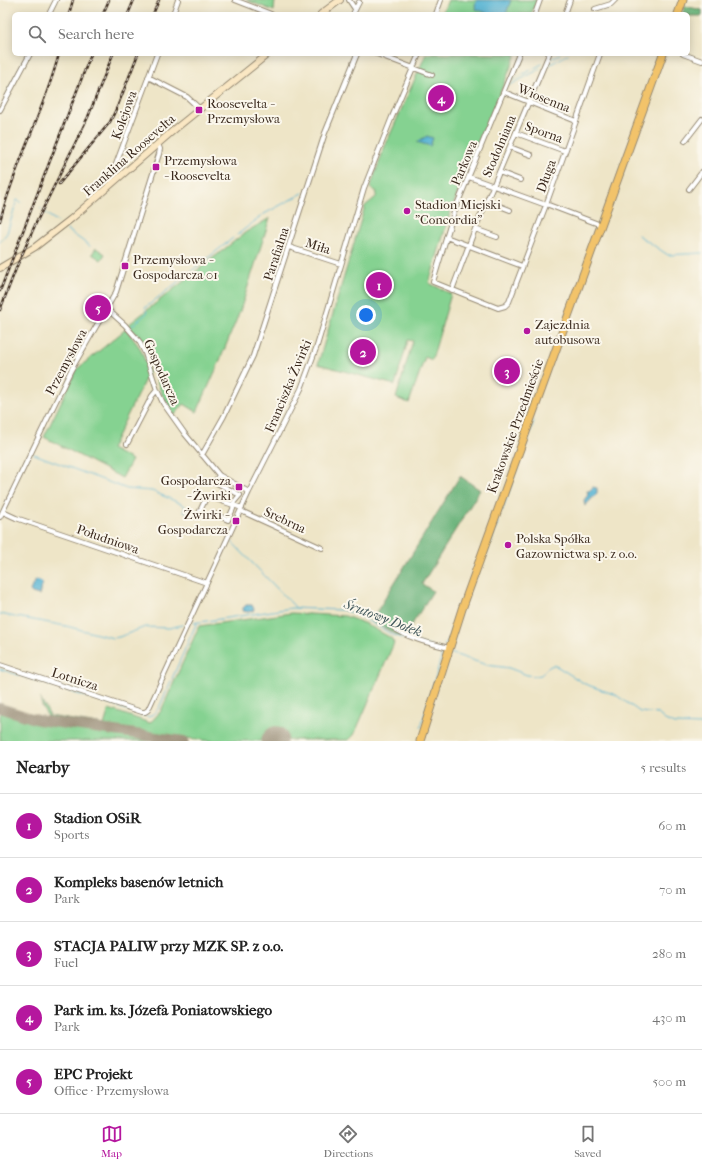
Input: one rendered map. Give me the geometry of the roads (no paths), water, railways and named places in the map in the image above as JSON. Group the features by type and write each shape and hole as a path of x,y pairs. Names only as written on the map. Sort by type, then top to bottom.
{"main road":[{"path":"679,12 683,0"},
{"name":"Krakowskie Przedmieście","path":"420,741 449,648 662,56"}],"street":[{"path":"51,12 56,0"},
{"path":"174,12 178,0"},
{"path":"235,0 266,12"},
{"path":"324,12 340,0"},
{"path":"349,0 355,9"},
{"path":"437,12 441,0"},
{"path":"536,12 540,0"},
{"path":"566,12 570,0"},
{"path":"595,9 611,4 614,0"},
{"path":"354,12 359,2"},
{"path":"0,110 29,56"},
{"name":"Kolejowa","path":"113,183 111,177 156,56"},
{"name":"Franklina Roosevelta","path":"0,268 35,247 72,218 158,144 266,56"},
{"name":"Parafialna","path":"202,455 224,416 253,356 325,133 356,56"},
{"path":"383,56 432,75"},
{"name":"Franciszka Żwirki","path":"145,712 148,710 241,510 292,409 307,374 369,176 418,56"},
{"name":"Parkowa","path":"452,290 433,282 454,212 518,56"},
{"name":"Stodolniana","path":"452,290 468,246 548,56"},
{"name":"Długa","path":"452,290 498,308 504,307 508,304 546,205 599,56"},
{"path":"688,56 702,62"},
{"path":"148,77 187,97 200,109"},
{"name":"Wiosenna","path":"504,92 576,121"},
{"path":"684,141 702,119"},
{"name":"Sporna","path":"516,133 565,151"},
{"name":"Przemysłowa","path":"0,517 71,370 116,292 159,154 160,149 158,144"},
{"path":"510,147 531,155"},
{"path":"499,172 520,180"},
{"path":"689,189 702,172"},
{"path":"469,176 601,225"},
{"path":"487,201 510,210"},
{"path":"475,229 497,237"},
{"path":"446,237 522,266"},
{"name":"Miła","path":"289,247 341,264"},
{"name":"Gospodarcza","path":"106,309 125,325 139,341 145,353 157,390 172,418 219,474 250,492"},
{"path":"127,444 152,396 157,390"},
{"path":"215,514 228,520 234,509 234,502 239,497 239,495 215,482 219,474"},
{"name":"Srebrna","path":"198,515 207,496 234,506 322,548"},
{"name":"Południowa","path":"3,512 207,583"},
{"path":"395,629 405,636 416,640 449,648"},
{"name":"Lotnicza","path":"0,665 145,712"}],"water":[{"path":"477,0 511,0 507,12 484,12 476,9 475,5"},
{"path":"427,136 433,138 430,146 417,142"},
{"path":"593,487 597,488 597,493 585,506 584,500 588,495 587,491"},
{"path":"36,580 42,583 39,595 30,591"},
{"path":"246,605 252,605 254,609 253,611 243,611 243,608"}],"waterway":[{"path":"8,91 26,56"},
{"path":"551,59 556,56"},
{"path":"549,65 565,56"},
{"path":"512,80 542,64"},
{"path":"510,85 540,69"},
{"path":"237,235 264,214 303,193"},
{"path":"0,242 7,233 17,200 21,202"},
{"path":"45,213 58,222"},
{"path":"67,230 90,246"},
{"path":"638,235 668,255 702,253"},
{"path":"145,308 233,238"},
{"path":"132,326 147,313 146,310"},
{"path":"532,406 535,396"},
{"path":"516,472 534,421"},
{"path":"34,454 127,489 152,491 184,505 184,511 195,516"},
{"path":"502,511 514,477"},
{"path":"486,554 498,523"},
{"path":"232,542 296,608"},
{"name":"Śrutowy Dołek","path":"194,623 292,608 342,610 354,613 393,635 445,651"},
{"name":"Śrutowy Dołek","path":"0,614 15,617"},
{"name":"Śrutowy Dołek","path":"17,617 66,626 113,638 145,627 169,628 182,625"},
{"path":"0,669 149,717 159,708 197,622"},
{"path":"444,645 446,644 453,627"},
{"path":"421,727 443,651"},
{"name":"Śrutowy Dołek","path":"450,653 487,665 509,668 527,675 541,675 553,665 585,684 616,695 640,712 658,714 665,720 675,724 702,725"}],"railway":[{"path":"70,12 73,0"},
{"path":"104,12 109,0"},
{"path":"129,12 134,0"},
{"path":"154,12 159,0"},
{"path":"0,221 13,178 46,96 58,56"},
{"path":"0,291 90,56"},
{"path":"0,310 36,223 88,117 112,56"},
{"path":"59,184 110,122 137,56"}],"place":[{"name":"Park im. ks. Józefa Poniatowskiego","path":"441,98"},
{"name":"Roosevelta - Przemysłowa","path":"199,110"},
{"name":"Przemysłowa - Roosevelta","path":"156,167"},
{"name":"Stadion Miejski \"Concordia\"","path":"407,211"},
{"name":"Przemysłowa - Gospodarcza 01","path":"125,266"},
{"name":"Stadion OSiR","path":"379,285"},
{"name":"EPC Projekt","path":"98,308"},
{"name":"Zajezdnia autobusowa","path":"527,331"},
{"name":"Kompleks basenów letnich","path":"363,352"},
{"name":"STACJA PALIW przy MZK SP. z o.o.","path":"507,371"},
{"name":"Gospodarcza - Żwirki","path":"239,487"},
{"name":"Żwirki - Gospodarcza","path":"236,521"},
{"name":"Polska Spółka Gazownictwa sp. z o.o.","path":"508,545"}]}
